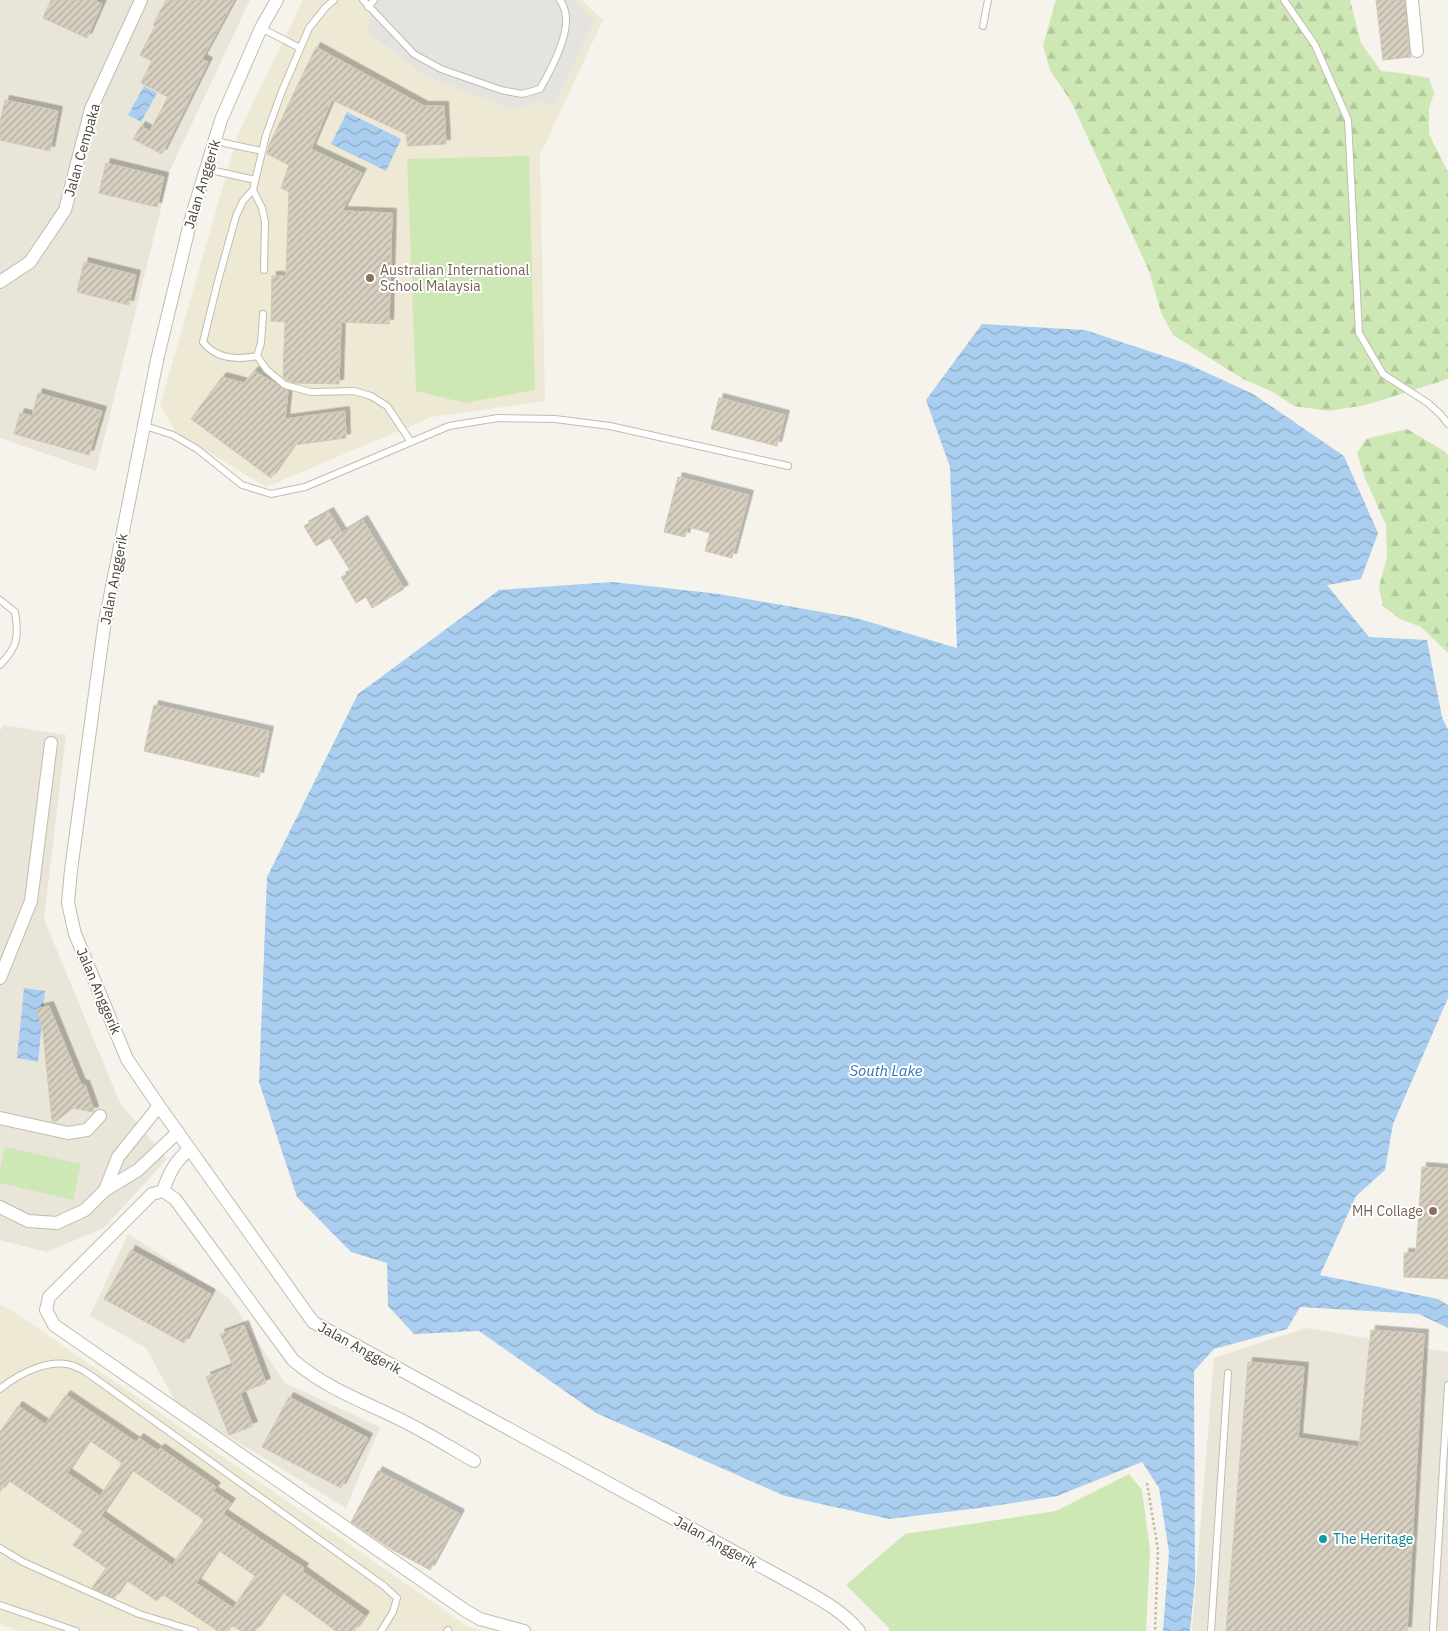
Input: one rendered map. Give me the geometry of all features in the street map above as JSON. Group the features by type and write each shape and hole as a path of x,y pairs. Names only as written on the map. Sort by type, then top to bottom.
{"street":[{"name":"Jalan Cempaka","path":"0,282 30,262 65,210 92,109 141,0"},
{"name":"Jalan Anggerik","path":"277,0 261,28 221,120 189,224 157,360 104,627 71,870 68,903 76,934 127,1059 158,1106 313,1322 795,1584 834,1608 850,1620 859,1631"},
{"path":"1412,0 1417,51"},
{"path":"0,978 31,901 52,742"},
{"path":"105,1190 118,1157 158,1106"},
{"path":"0,1118 68,1132 87,1130 100,1116"},
{"path":"0,1207 28,1221 57,1223 85,1210 105,1190 138,1170 178,1132"},
{"path":"163,1191 172,1166 190,1149"},
{"path":"474,1461 411,1425 328,1386 310,1375 293,1360 175,1199 163,1191 152,1194 50,1297 46,1310 54,1325 466,1611 480,1619 524,1631"}],"lane":[{"path":"257,356 243,359 222,356 210,351 203,342 236,216 252,190 262,151 282,91 309,28 334,0"},
{"path":"363,0 414,54 441,69 501,90 522,94 540,89 555,62 565,31 566,12 560,0"},
{"path":"368,7 374,0"},
{"path":"983,26 988,0"},
{"path":"1284,0 1315,45 1348,120 1359,333 1383,374 1428,403 1442,415 1448,424"},
{"path":"261,28 300,48"},
{"path":"215,141 262,151"},
{"path":"206,169 255,180"},
{"path":"252,190 262,208 265,222 264,270"},
{"path":"257,356 261,343 263,314"},
{"path":"257,356 267,370 285,385 311,392 354,391 371,396 387,406 411,442"},
{"path":"145,426 173,435 197,449 242,485 271,494 305,487 448,426 498,418 555,418 610,426 788,466"},
{"path":"0,600 15,612 18,631 12,652 0,665"},
{"path":"0,1389 13,1379 38,1367 58,1364 74,1366 93,1376 391,1592 397,1598 393,1612 381,1631"},
{"path":"1211,1631 1228,1373"},
{"path":"1433,1631 1448,1385"},
{"path":"0,1548 23,1562 138,1614 195,1631"},
{"path":"0,1605 76,1631"}],"path":[{"path":"1147,1482 1158,1550 1155,1631"}],"shaded area":[{"path":"0,0 250,0 171,168 96,471 0,438"},
{"name":"Australian International School Malaysia","path":"303,0 582,0 603,20 540,155 545,401 432,417 266,487 176,432 160,406 238,134"},
{"path":"375,0 575,0 594,21 553,106 541,100 513,109 427,77 368,32"},
{"path":"3,725 66,735 44,919 120,1103 167,1159 104,1228 47,1252 0,1240 0,731"},
{"path":"128,1234 229,1298 285,1383 380,1427 346,1508 177,1405 146,1348 90,1316"},
{"path":"0,1305 13,1311 467,1626 483,1631 18,1631 0,1624"},
{"name":"The Heritage","path":"1306,1328 1448,1352 1448,1631 1192,1631 1214,1358"}],"green space":[{"path":"1056,0 1350,0 1361,43 1381,71 1429,78 1434,93 1429,108 1429,134 1448,172 1448,379 1366,405 1329,411 1294,406 1273,392 1243,379 1173,335 1161,312 1149,271 1072,103 1050,70 1043,45"},
{"path":"529,156 535,390 465,403 416,391 407,159"},
{"path":"1407,429 1448,455 1448,653 1421,627 1400,619 1383,606 1379,587 1387,557 1386,525 1365,478 1357,453 1366,439"},
{"path":"5,1147 81,1164 73,1200 0,1183 0,1169"},
{"path":"1129,1474 1142,1490 1150,1551 1146,1631 889,1631 889,1628 846,1585 905,1534 1056,1511"}],"water":[{"path":"144,86 157,93 141,122 128,115"},
{"path":"347,112 401,139 386,171 331,144"},
{"name":"South Lake","path":"982,324 1085,330 1188,364 1253,394 1344,456 1378,533 1361,579 1327,585 1369,637 1427,640 1442,717 1448,730 1448,998 1393,1124 1385,1170 1356,1196 1320,1275 1438,1299 1448,1305 1448,1328 1419,1314 1300,1307 1287,1329 1214,1349 1194,1371 1195,1581 1190,1631 1163,1631 1169,1552 1159,1488 1142,1462 1057,1496 889,1519 785,1496 596,1413 479,1331 414,1334 388,1306 387,1263 351,1252 297,1197 259,1082 267,877 358,694 499,590 613,582 719,594 856,618 957,648 950,467 926,400"},
{"path":"24,988 45,991 38,1062 17,1058"}],"building":[{"path":"51,0 94,0 102,4 87,38 43,18"},
{"path":"166,0 234,0 202,59 208,62 162,154 133,139 141,126 150,131 168,97 141,83 152,61 140,55"},
{"path":"1376,0 1404,0 1411,57 1383,60"},
{"path":"316,47 424,106 444,106 446,144 408,146 406,134 332,100 311,149 362,173 342,211 392,213 389,324 341,322 339,384 295,383 283,377 285,322 271,321 272,276 286,276 289,192 281,188 289,165 267,154 269,145"},
{"path":"5,100 58,111 50,151 0,140 0,122"},
{"path":"106,163 164,177 157,207 99,193"},
{"path":"84,262 136,275 129,305 77,292"},
{"path":"254,371 288,391 285,419 345,411 346,438 294,445 271,478 191,419 222,377 244,383"},
{"path":"38,393 102,411 89,455 14,434 20,413 32,416"},
{"path":"719,398 785,415 777,446 711,429"},
{"path":"678,477 749,495 732,558 705,551 710,533 688,527 685,537 664,532"},
{"path":"329,512 342,533 363,520 404,589 372,608 366,597 356,603 341,577 351,572 330,538 316,546 304,526"},
{"path":"154,705 269,731 259,777 144,751"},
{"path":"49,1006 81,1084 85,1085 94,1110 93,1112 73,1108 55,1122 52,1121 43,1033 37,1009"},
{"name":"MH Collage","path":"1422,1167 1448,1169 1448,1279 1404,1277 1404,1253 1416,1253"},
{"path":"131,1250 211,1294 184,1343 104,1299"},
{"path":"244,1325 266,1383 240,1393 253,1426 229,1435 206,1377 233,1366 220,1334"},
{"name":"The Heritage","path":"1371,1330 1424,1334 1407,1631 1226,1631 1248,1362 1304,1367 1298,1438 1359,1447"},
{"path":"66,1395 136,1442 139,1438 158,1451 160,1448 216,1487 213,1491 231,1503 223,1514 304,1568 302,1571 365,1616 354,1631 336,1631 282,1592 255,1631 241,1631 232,1625 228,1631 218,1631 162,1594 157,1601 126,1580 114,1598 92,1588 106,1568 73,1545 83,1531 8,1480 0,1492 0,1432 18,1406 45,1424","holes":["89,1440 122,1463 100,1496 67,1473","132,1470 204,1520 172,1565 101,1516","218,1550 255,1576 233,1608 196,1583"]},
{"path":"289,1397 368,1438 341,1488 262,1447"},
{"path":"378,1471 460,1514 430,1570 393,1550 351,1522"}],"place":[{"name":"Australian International School Malaysia","path":"370,278"},
{"name":"MH Collage","path":"1433,1211"},
{"name":"The Heritage","path":"1323,1539"}]}
